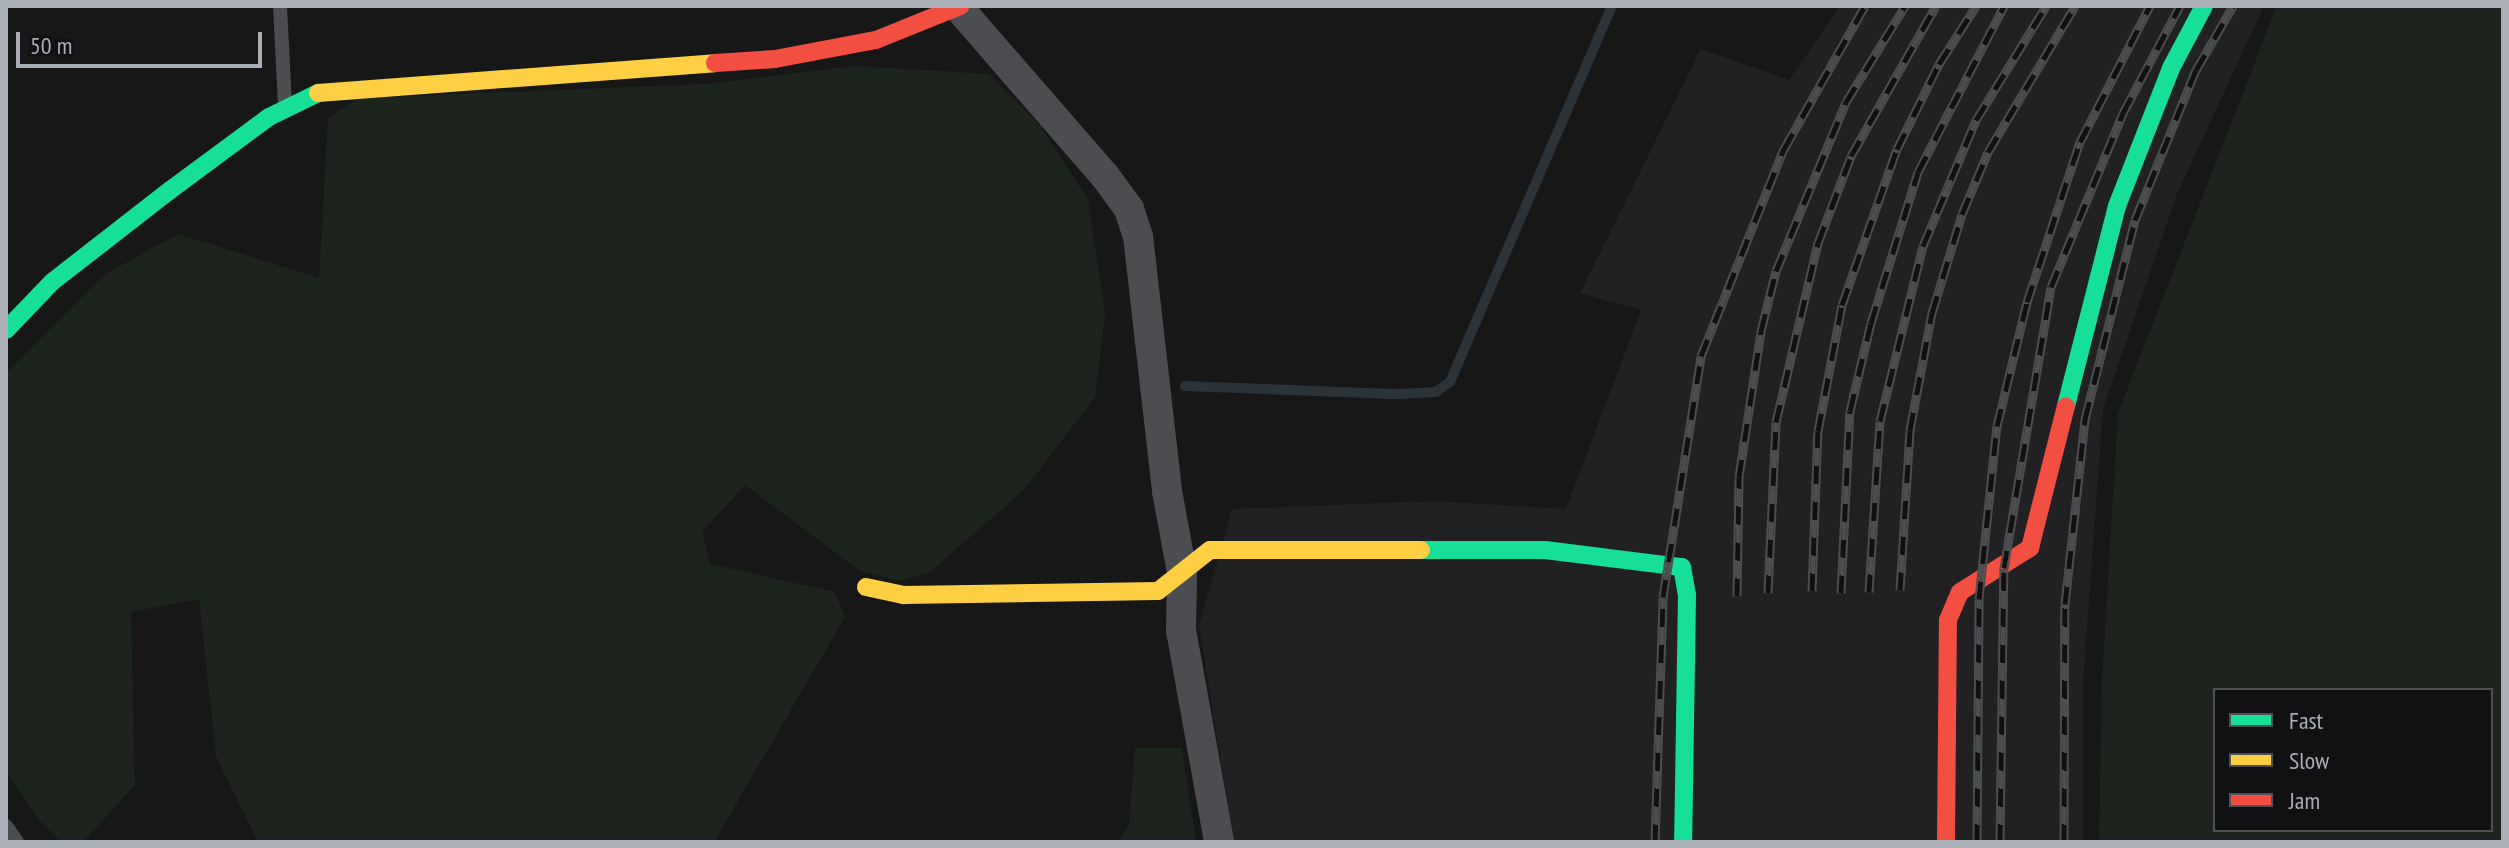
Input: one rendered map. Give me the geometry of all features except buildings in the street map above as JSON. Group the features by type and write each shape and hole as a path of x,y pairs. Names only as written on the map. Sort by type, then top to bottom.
{"street":[{"path":"1946,842 1948,620 1960,592 2030,548 2117,206 2171,68 2204,6"},
{"path":"6,330 52,282 285,109 326,89 775,59 876,40 959,7 1129,209 1138,236 1167,491 1182,573 1181,630 1219,842"},
{"path":"866,587 904,595 1158,591 1210,550 1545,550 1682,567 1687,595 1683,842"}],"lane":[{"path":"280,6 285,109"},
{"path":"6,826 17,842"}],"shaded area":[{"path":"1840,6 2264,6 2177,194 2103,409 2083,683 2083,842 1234,842 1199,626 1232,509 1432,501 1566,509 1641,310 1580,293 1701,49 1789,80"},
{"path":"2277,6 2503,6 2503,842 2099,842 2102,680 2118,413"},
{"path":"855,66 989,74 1042,128 1088,200 1105,313 1095,397 1025,489 930,572 902,581 860,571 745,485 702,532 710,564 835,592 845,617 714,842 258,842 216,756 199,599 131,612 135,785 83,842 61,842 40,821 6,772 6,373 104,275 178,234 319,278 328,118 359,98 706,84"},
{"path":"1135,748 1182,748 1196,842 1119,842 1129,824"}],"waterway":[{"path":"1185,386 1398,394 1436,392 1450,382 1612,6"}],"railway":[{"path":"1655,842 1663,597 1701,356 1784,149 1865,6"},
{"path":"1737,596 1739,477 1761,331 1776,271 1846,102 1905,6"},
{"path":"1768,593 1776,422 1818,243 1851,156 1936,6"},
{"path":"1812,591 1818,431 1842,305 1897,149 1939,64 1976,6"},
{"path":"1841,593 1850,411 1871,323 1918,172 2004,6"},
{"path":"1869,592 1880,421 1923,246 1976,120 2046,6"},
{"path":"1900,590 1910,430 1932,313 1962,214 1988,152 2075,6"},
{"path":"1977,842 1979,599 1997,426 2027,302 2080,142 2150,6"},
{"path":"2000,842 2004,568 2051,287 2123,113 2180,6"},
{"path":"2064,842 2065,604 2085,419 2135,220 2196,70 2233,6"}],"traffic: fast":[{"path":"2066,406 2117,206 2171,68 2204,6"},
{"path":"6,330 52,282 169,191 269,117 318,93"},
{"path":"1421,550 1545,550 1682,567 1687,595 1683,842"}],"traffic: slow":[{"path":"318,93 715,63"},
{"path":"866,587 904,595 1158,591 1210,550 1421,550"}],"traffic: jam":[{"path":"715,63 775,59 876,40 960,6"},
{"path":"1946,842 1948,620 1960,592 2030,548 2066,406"}]}
